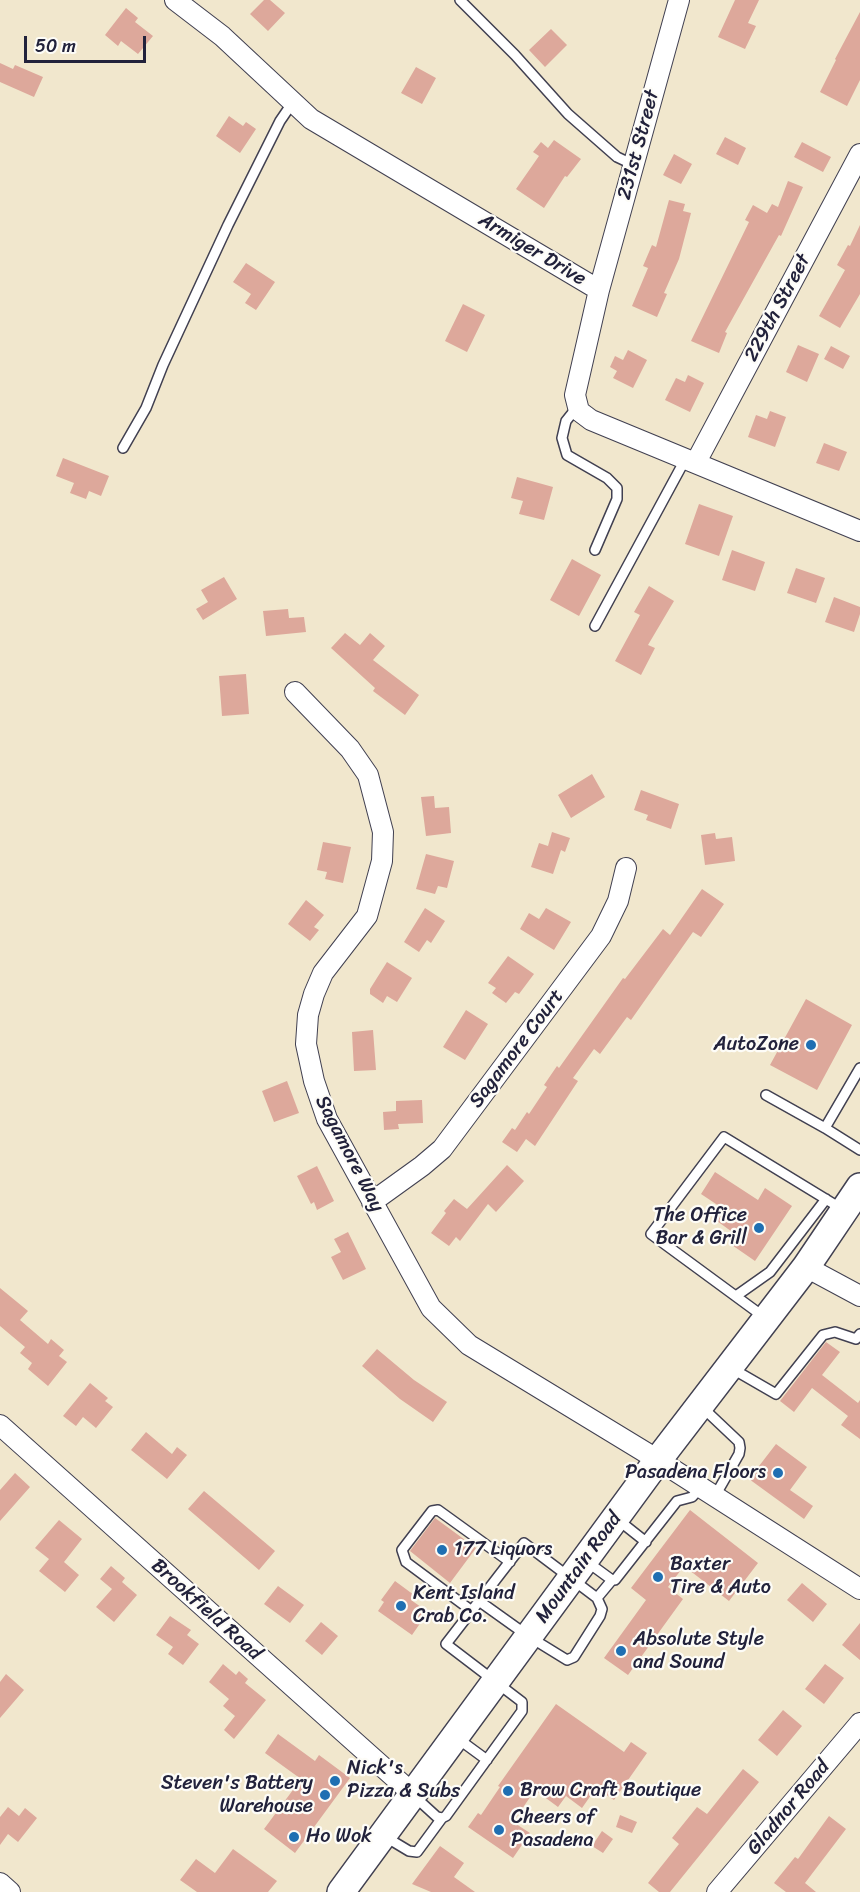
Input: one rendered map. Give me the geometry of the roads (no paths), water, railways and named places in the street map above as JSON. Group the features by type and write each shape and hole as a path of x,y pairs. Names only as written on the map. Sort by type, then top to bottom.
{"main road":[{"name":"Mountain Road","path":"341,1892 615,1517 806,1267 835,1205 860,1187"}],"street":[{"name":"Armiger Drive","path":"175,0 222,36 311,118 599,290 574,396 578,406"},
{"name":"231st Street","path":"599,290 679,0"},
{"name":"229th Street","path":"691,460 860,154"},
{"path":"578,406 579,411 591,420 858,526"},
{"name":"Sagamore Way","path":"295,693 350,749 368,775 383,832 382,861 367,916 323,973 308,1015 306,1044 314,1081 327,1119 431,1308 469,1345 658,1460 860,1588"},
{"name":"Sagamore Court","path":"372,1202 422,1167 442,1149 601,936 618,900 626,868"},
{"path":"806,1267 860,1296"},
{"name":"Brookfield Road","path":"0,1425 412,1794"},
{"name":"Gladnor Road","path":"717,1892 860,1723"},
{"path":"0,1883 10,1892"}],"lane":[{"path":"460,0 515,55 568,114 617,158 634,165"},
{"path":"123,448 146,408 163,365 228,225 280,121 292,102"},
{"path":"578,406 566,421 562,438 567,455 607,478 616,488 617,499 594,550"},
{"path":"595,626 691,460"},
{"path":"825,1128 860,1068"},
{"path":"766,1095 860,1150"},
{"path":"736,1296 770,1272 835,1205 724,1137 651,1234 766,1318"},
{"path":"729,1367 776,1394 823,1335 835,1332 856,1339 860,1334"},
{"path":"383,1835 409,1851 417,1852 442,1818 446,1816 523,1708 522,1702 446,1644 524,1543 578,1569 612,1580 618,1579 677,1501 708,1492 739,1454 739,1442 700,1405"},
{"path":"472,1611 406,1562 402,1550 432,1511 438,1510 510,1562"},
{"path":"615,1517 646,1542"},
{"path":"479,1601 528,1636 570,1660 600,1616 601,1604 578,1569"},
{"path":"597,1598 612,1580"},
{"path":"455,1736 487,1760"},
{"path":"412,1794 437,1817 442,1818"}],"place":[{"name":"AutoZone","path":"811,1045"},
{"name":"The Office Bar & Grill","path":"759,1228"},
{"name":"Pasadena Floors","path":"778,1473"},
{"name":"177 Liquors","path":"442,1550"},
{"name":"Baxter Tire & Auto","path":"658,1577"},
{"name":"Kent Island Crab Co.","path":"401,1606"},
{"name":"Absolute Style and Sound","path":"621,1651"},
{"name":"Nick's Pizza & Subs","path":"335,1781"},
{"name":"Brow Craft Boutique","path":"508,1791"},
{"name":"Steven's Battery Warehouse","path":"325,1795"},
{"name":"Cheers of Pasadena","path":"499,1830"},
{"name":"Ho Wok","path":"294,1837"}]}
